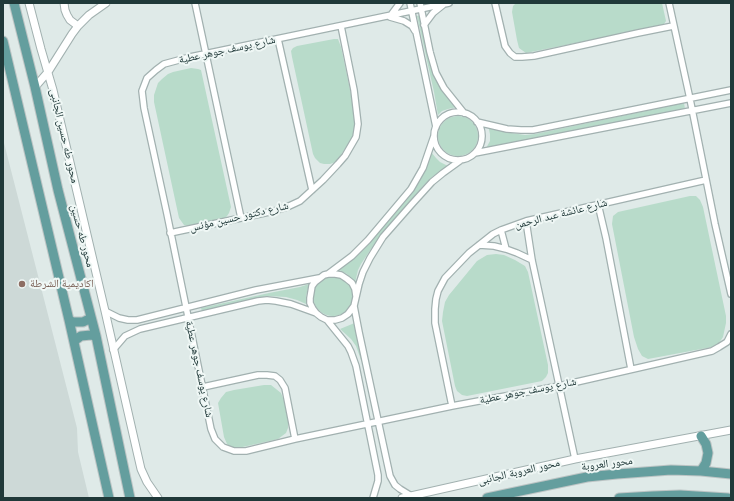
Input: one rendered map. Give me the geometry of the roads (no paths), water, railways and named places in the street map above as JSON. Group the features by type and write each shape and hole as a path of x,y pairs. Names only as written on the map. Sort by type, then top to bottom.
{"main road":[{"name":"محور طه حسين","path":"14,3 35,87 58,190 96,336 130,498"},
{"path":"3,42 74,341 109,498"},
{"path":"69,320 78,322 87,321 91,318"},
{"path":"74,341 81,336 96,336"},
{"path":"701,436 706,444 708,453 706,463 701,471"},
{"path":"716,472 731,468"},
{"name":"محور العروبة","path":"487,498 587,477 671,470 731,474"},
{"path":"128,488 136,498"},
{"path":"624,498 680,495 728,498"}],"street":[{"name":"محور طه حسين الجانبى","path":"29,3 54,94 141,469 147,482 158,498"},
{"path":"64,3 65,10 70,20 78,26"},
{"path":"35,87 48,72 78,26 89,15 106,3"},
{"path":"195,3 242,218"},
{"path":"400,3 389,16 404,21 412,26 417,33"},
{"path":"410,3 436,127"},
{"path":"424,25 433,13 445,3"},
{"name":"شارع يوسف جوهر عطية","path":"445,3 420,6 412,11 190,56 164,64 147,78 142,91 144,108 213,434 219,444 228,450 240,452 452,406 559,386 712,350 727,342 731,334"},
{"path":"495,3 505,46 510,53 515,56 522,57 534,56 674,26"},
{"path":"669,3 731,294"},
{"path":"420,6 436,73 444,88 464,113"},
{"name":"شارع دكتور حسين مؤنس","path":"170,233 287,207 300,201 323,180 345,156 356,136 358,124 354,90 341,26"},
{"path":"278,38 312,190"},
{"path":"477,122 507,129 533,130 731,90"},
{"path":"475,153 731,103"},
{"path":"316,313 310,303 312,286 320,278 328,274 352,256 368,240 411,189 423,168 436,127 440,121 451,113 458,112 471,116 481,129 482,138 480,146 475,153 461,160 443,173 424,190 383,237 366,265 358,284 354,306 390,476 392,481 400,489 414,497"},
{"path":"434,136 437,146 443,154 451,159 461,160"},
{"name":"شارع عائشة عبد الرحمن","path":"452,406 435,323 434,309 438,291 445,278 469,253 500,230 526,221 706,180"},
{"path":"598,204 631,369"},
{"path":"526,221 532,260 575,459"},
{"path":"500,230 506,249"},
{"path":"479,245 494,246 506,249 532,260"},
{"path":"328,274 342,275 352,283 356,296"},
{"path":"105,312 119,318 137,320 256,290 320,278"},
{"path":"113,350 125,336 140,329 258,301 267,300 291,304 316,313 327,320 345,341 356,366 378,475 378,481 373,498"},
{"path":"327,320 342,318 348,314 354,306"},
{"path":"203,387 258,375 275,376 280,380 285,388 295,439"},
{"name":"محور العروبة الجانبى","path":"402,498 414,497 575,459 731,430"}],"place":[{"name":"اكاديمية الشرطة","path":"22,284"}]}
